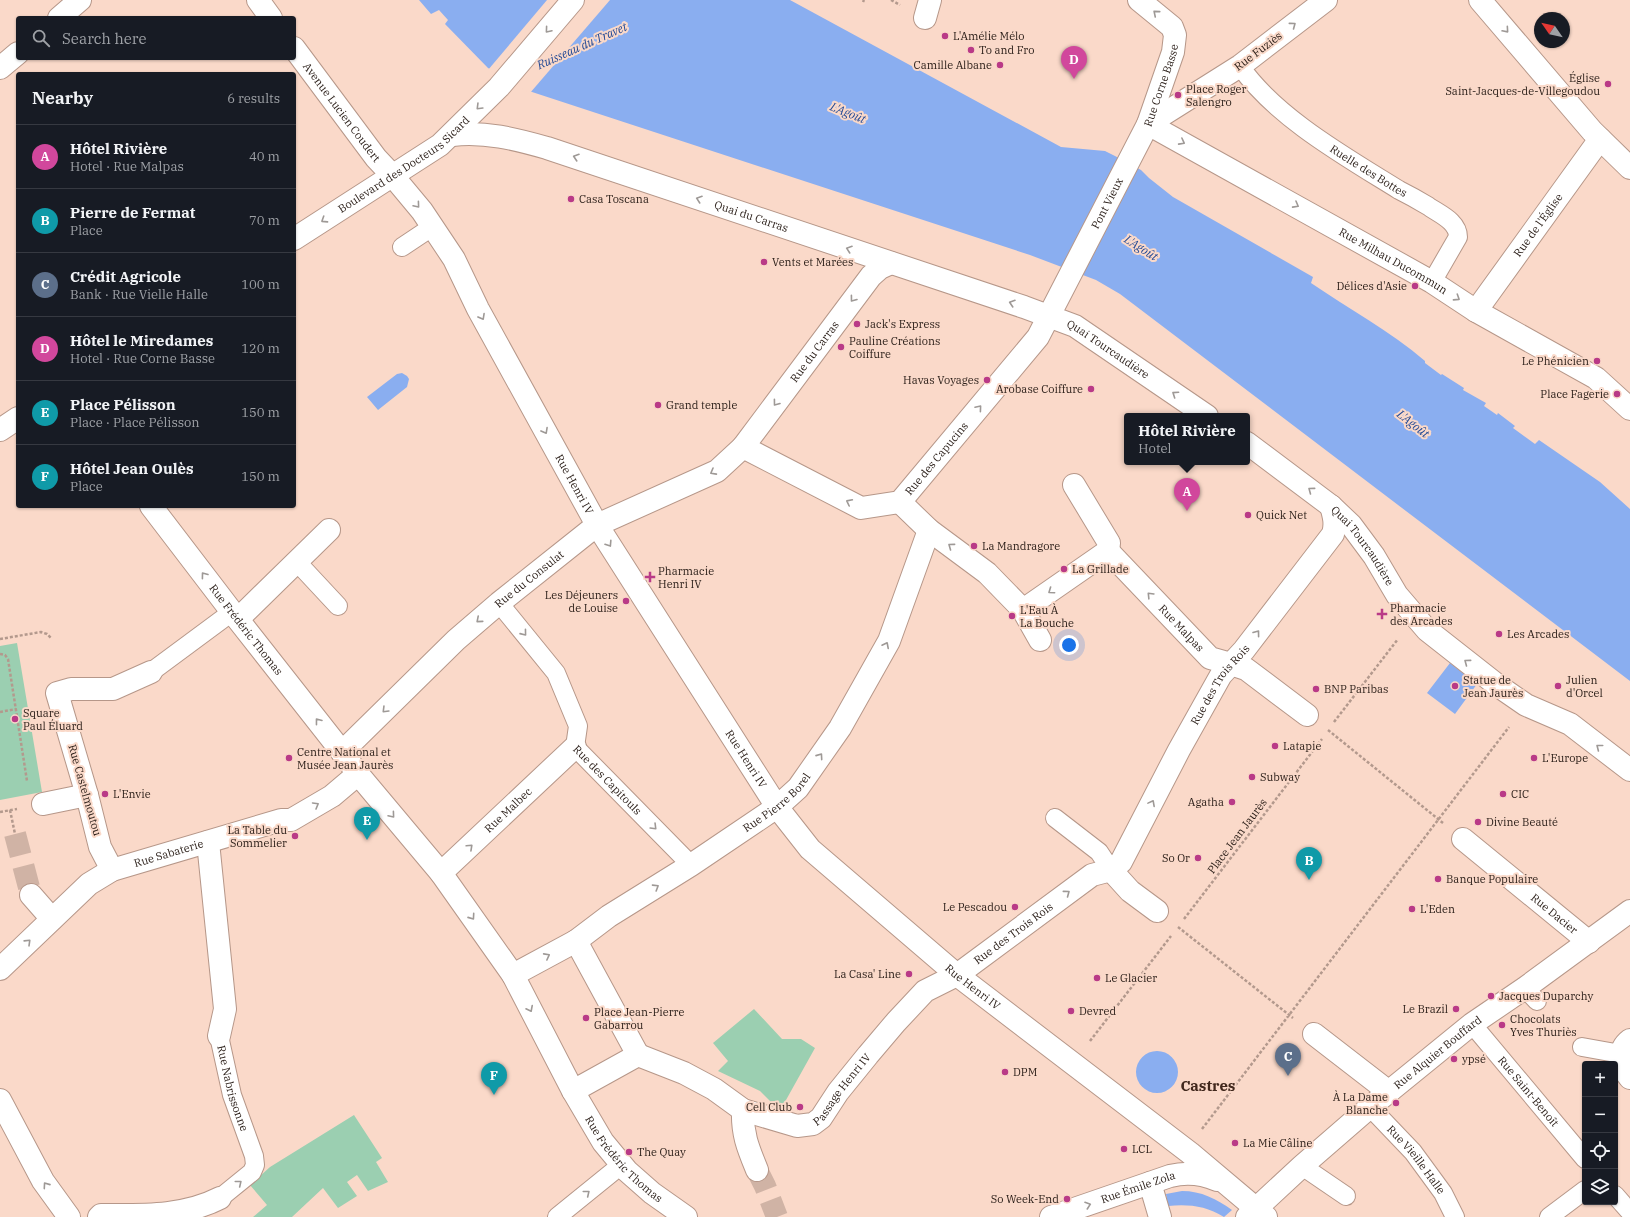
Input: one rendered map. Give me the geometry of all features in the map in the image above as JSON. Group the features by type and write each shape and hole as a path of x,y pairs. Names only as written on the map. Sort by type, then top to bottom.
{"street":[{"path":"61,16 80,0"},
{"path":"258,0 270,16"},
{"name":"Boulevard des Docteurs Sicard","path":"296,238 440,145 452,135 506,79 573,0"},
{"name":"Rue Corne Basse","path":"1139,0 1172,27 1176,35 1173,52 1145,130"},
{"name":"Rue Fuziès","path":"1145,130 1240,66 1326,0"},
{"path":"1480,0 1600,139 1630,168"},
{"name":"Avenue Lucien Coudert","path":"296,51 376,158 392,175"},
{"path":"0,68 16,55"},
{"name":"Pont Vieux","path":"1048,316 1145,130"},
{"name":"Rue Milhau Ducommun","path":"1145,130 1432,282 1476,311 1596,378 1630,409"},
{"name":"Quai du Carras","path":"452,135 471,133 520,140 547,148 1048,316"},
{"name":"Rue de l'Église","path":"1476,311 1600,139"},
{"name":"Rue Henri IV","path":"392,175 422,211 454,259 478,309 597,525 777,808 810,849 957,975 1190,1153 1226,1183 1257,1214"},
{"name":"Rue du Carras","path":"743,447 871,276 880,268 891,263"},
{"name":"Quai Tourcaudière","path":"1048,316 1075,326 1203,413"},
{"name":"Rue des Capucins","path":"743,447 861,508 900,502 1038,337 1048,316"},
{"path":"0,430 16,419"},
{"name":"Quai Tourcaudière","path":"1250,445 1331,506 1351,525 1374,556 1397,595 1415,617 1440,642 1526,705 1570,724 1630,770"},
{"name":"Rue du Consulat","path":"342,752 456,640 499,603 597,525 716,471 743,447"},
{"name":"Rue Malpas","path":"1074,485 1109,543 1108,551 1210,658 1246,669 1307,715"},
{"path":"900,502 929,530 987,573 1023,610 1040,640"},
{"name":"Rue des Trois Rois","path":"957,975 1092,875 1110,870 1121,862 1221,675 1244,650 1333,534 1335,526 1331,506"},
{"name":"Rue Frédéric Thomas","path":"153,508 172,523 235,616 358,774 441,873 512,974"},
{"path":"235,616 297,562 329,530"},
{"name":"Rue Pierre Borel","path":"512,974 576,941 610,916 777,808 798,788 840,728 889,641 929,530"},
{"path":"1023,610 1108,551"},
{"name":"Rue Castelmoutou","path":"112,870 100,847 87,795 57,693 71,689 113,689 151,672"},
{"name":"Rue Malbec","path":"441,873 575,747"},
{"name":"Rue Sabaterie","path":"0,969 89,884 112,870 281,820 291,820 332,796 358,774"},
{"path":"43,804 87,795"},
{"name":"Rue Dacier","path":"1463,839 1589,942"},
{"name":"Rue Nabrissonne","path":"208,842 225,1009 219,1036"},
{"path":"1110,870 1130,892 1157,911"},
{"path":"31,895 52,919"},
{"name":"Rue Alquier Bouffard","path":"1257,1214 1302,1166 1370,1107 1472,1024 1531,995 1589,942 1630,911"},
{"path":"512,974 573,1091 638,1055 576,941"},
{"name":"Passage Henri IV","path":"638,1055 684,1073 714,1089 743,1110 797,1126 813,1124 821,1118 838,1092 896,1022 926,991 957,975"},
{"path":"1314,1034 1389,1092"},
{"path":"1625,1047 1622,1065 1630,1078"},
{"name":"Rue Frédéric Thomas","path":"573,1091 602,1142 627,1171 652,1193 686,1217"},
{"path":"0,1100 43,1181 69,1217"},
{"path":"743,1110 742,1125 747,1145 757,1170"},
{"name":"Rue Émile Zola","path":"1051,1217 1181,1173 1209,1176 1226,1183"},
{"path":"1150,1184 1160,1217"},
{"path":"99,1217 101,1215 155,1215 182,1212 209,1204 220,1198"}],"lane":[{"name":"Ruelle des Bottes","path":"1240,66 1250,81 1295,120 1335,150 1418,200 1454,224 1458,231 1458,237 1432,282"},
{"path":"402,247 432,227"},
{"path":"297,562 338,606"},
{"name":"Rue des Capitouls","path":"499,603 556,673 578,726 575,747 691,865"},
{"name":"Rue Castelmoutou","path":"151,672 235,616"},
{"path":"1055,818 1099,852 1110,870"},
{"name":"Rue Saint-Benoît","path":"1472,1024 1582,1155"},
{"name":"Rue Nabrissonne","path":"219,1036 232,1095 254,1156 255,1165 252,1172 220,1198"},
{"path":"1582,1047 1625,1047"},
{"name":"Rue Vieille Halle","path":"1370,1107 1413,1152 1443,1193 1455,1217"},
{"path":"1302,1166 1346,1196"},
{"path":"557,1217 615,1170 620,1169 627,1171"},
{"path":"1549,1217 1582,1192"},
{"path":"1618,1198 1630,1212"}],"path":[{"name":"Place Jean Jaurès","path":"1073,1064 1415,617"},
{"path":"0,639 40,632 47,634 52,639"},
{"path":"0,654 5,655 8,659 28,783"},
{"path":"1190,1153 1196,1136 1526,705"},
{"path":"0,712 16,709"},
{"path":"1307,715 1328,730 1463,839"},
{"path":"10,810 15,834"},
{"path":"1157,911 1314,1034"}],"green space":[{"name":"Square Paul Éluard","path":"17,643 42,792 0,800 0,646"},
{"path":"754,1009 782,1039 801,1039 815,1048 786,1100 778,1109 760,1091 718,1071 728,1061 713,1043"},
{"path":"354,1115 382,1158 376,1162 388,1182 368,1191 357,1175 347,1182 357,1196 338,1208 323,1188 292,1217 253,1217 267,1205 250,1185 270,1167"}],"water":[{"path":"419,0 790,0 1061,147 1105,151 1141,170 1173,197 1313,277 1311,283 1398,340 1441,375 1442,374 1464,388 1463,390 1486,403 1484,406 1497,415 1498,413 1515,426 1513,428 1535,444 1539,440 1600,482 1630,509 1630,681 1120,294 1096,280 1030,255 529,91 488,68 445,24 448,20 439,10 431,14"},
{"path":"402,373 409,379 407,387 378,410 367,397 397,374"},
{"path":"1450,663 1477,684 1455,714 1427,693"},
{"path":"1153,1051 1161,1051 1172,1057 1178,1068 1178,1076 1172,1087 1161,1093 1153,1093 1142,1087 1136,1076 1136,1068 1142,1057"},
{"path":"1182,1191 1196,1192 1208,1196 1221,1202 1232,1210 1224,1217 1204,1208 1183,1205 1168,1206 1166,1194"}],"pier":[{"path":"547,0 610,0 530,93 488,70"}],"tunnel":[{"path":"15,834 31,895"},
{"path":"757,1170 777,1217"}],"place":[{"name":"L'Amélie Mélo","path":"945,36"},
{"name":"To and Fro","path":"971,50"},
{"name":"Camille Albane","path":"1000,65"},
{"name":"Hôtel le Miredames","path":"1074,79"},
{"name":"Église Saint-Jacques-de-Villegoudou","path":"1608,84"},
{"name":"Place Roger Salengro","path":"1178,95"},
{"name":"Casa Toscana","path":"571,199"},
{"name":"Vents et Marées","path":"764,262"},
{"name":"Délices d'Asie","path":"1415,286"},
{"name":"Jack's Express","path":"857,324"},
{"name":"Pauline Créations Coiffure","path":"841,347"},
{"name":"Le Phénicien","path":"1597,361"},
{"name":"Havas Voyages","path":"987,380"},
{"name":"Arobase Coiffure","path":"1091,389"},
{"name":"Place Fagerie","path":"1617,394"},
{"name":"Grand temple","path":"658,405"},
{"name":"Hôtel Rivière","path":"1187,511"},
{"name":"Quick Net","path":"1248,515"},
{"name":"La Mandragore","path":"974,546"},
{"name":"La Grillade","path":"1064,569"},
{"name":"Pharmacie Henri IV","path":"650,577"},
{"name":"Les Déjeuners de Louise","path":"626,601"},
{"name":"Pharmacie des Arcades","path":"1382,614"},
{"name":"L'Eau À La Bouche","path":"1012,616"},
{"name":"Les Arcades","path":"1499,634"},
{"name":"Statue de Jean Jaurès","path":"1455,686"},
{"name":"Julien d'Orcel","path":"1558,686"},
{"name":"BNP Paribas","path":"1316,689"},
{"name":"Square Paul Éluard","path":"15,719"},
{"name":"Latapie","path":"1275,746"},
{"name":"Centre National et Musée Jean Jaurès","path":"289,758"},
{"name":"L'Europe","path":"1534,758"},
{"name":"Subway","path":"1252,777"},
{"name":"L'Envie","path":"105,794"},
{"name":"CIC","path":"1503,794"},
{"name":"Agatha","path":"1232,802"},
{"name":"Divine Beauté","path":"1478,822"},
{"name":"La Table du Sommelier","path":"295,836"},
{"name":"Place Pélisson","path":"367,840"},
{"name":"So Or","path":"1198,858"},
{"name":"Banque Populaire","path":"1438,879"},
{"name":"Pierre de Fermat","path":"1309,880"},
{"name":"Le Pescadou","path":"1015,907"},
{"name":"L'Eden","path":"1412,909"},
{"name":"La Casa' Line","path":"909,974"},
{"name":"Le Glacier","path":"1097,978"},
{"name":"Jacques Duparchy","path":"1491,996"},
{"name":"Le Brazil","path":"1456,1009"},
{"name":"Devred","path":"1071,1011"},
{"name":"Place Jean-Pierre Gabarrou","path":"586,1018"},
{"name":"Chocolats Yves Thuriès","path":"1502,1025"},
{"name":"ypsé","path":"1454,1059"},
{"name":"DPM","path":"1005,1072"},
{"name":"Crédit Agricole","path":"1288,1076"},
{"name":"Hôtel Jean Oulès","path":"494,1095"},
{"name":"À La Dame Blanche","path":"1396,1103"},
{"name":"Cell Club","path":"800,1107"},
{"name":"La Mie Câline","path":"1235,1143"},
{"name":"LCL","path":"1124,1149"},
{"name":"The Quay","path":"629,1152"},
{"name":"So Week-End","path":"1067,1199"}],"district":[{"name":"Castres","path":"1208,1086"}],"water label":[{"name":"Ruisseau du Travet","path":"582,46"},
{"name":"L'Agoût","path":"848,113"},
{"name":"L'Agoût","path":"1141,248"},
{"name":"L'Agoût","path":"1413,424"}]}
